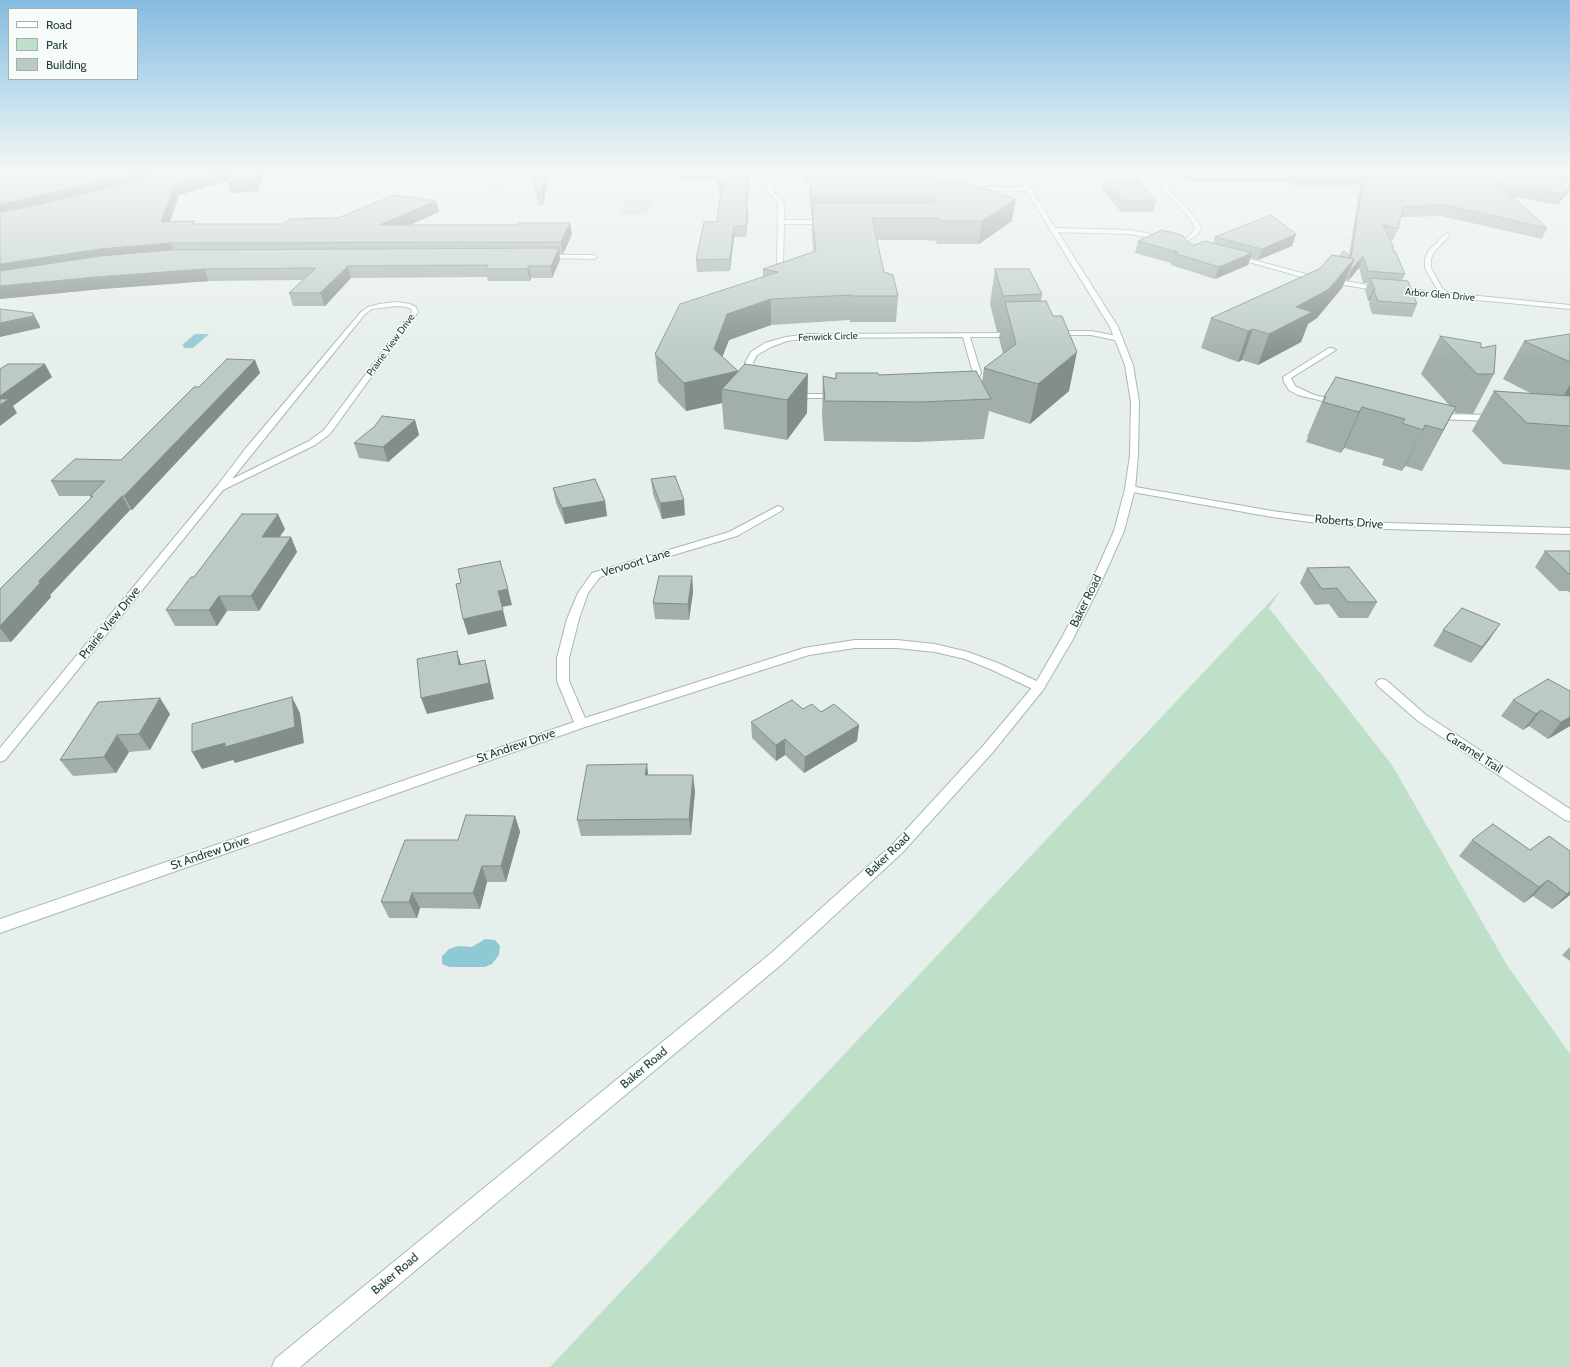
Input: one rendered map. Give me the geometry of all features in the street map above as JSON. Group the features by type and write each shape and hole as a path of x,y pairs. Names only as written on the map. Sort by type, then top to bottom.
{"street":[{"path":"780,236 780,264"},
{"name":"Baker Road","path":"282,1367 776,959 898,848 988,749 1039,687 1067,639 1095,585 1119,531 1130,489 1134,455 1135,402 1129,365 1119,339 1099,302 1056,236"},
{"path":"1149,236 1181,242 1217,252"},
{"path":"1181,242 1193,236"},
{"path":"1446,236 1431,251 1428,259 1428,268 1439,289 1446,295"},
{"name":"Arbor Glen Drive","path":"1225,254 1284,271 1342,284 1410,293 1570,306"},
{"path":"538,257 594,257"},
{"name":"Prairie View Drive","path":"0,757 362,313 370,308 381,305 408,305 414,308 416,312 327,432 312,444 220,488"},
{"path":"962,388 973,381 977,373 966,335"},
{"name":"Fenwick Circle","path":"764,384 754,374 749,363 754,354 768,345 786,339 808,336 1022,335"},
{"path":"1049,336 1093,341 1119,339"},
{"path":"1332,350 1287,377 1288,382 1292,388 1312,397 1350,404"},
{"path":"780,391 802,396 847,396"},
{"path":"1430,412 1438,416 1506,419"},
{"path":"1428,422 1438,416"},
{"name":"Roberts Drive","path":"1130,489 1272,514 1325,521 1387,526 1570,531"},
{"name":"Vervoort Lane","path":"581,724 563,681 563,658 573,619 583,593 596,575 733,534 778,509"},
{"name":"St Andrew Drive","path":"0,926 581,724 808,651 855,644 897,644 935,648 968,656 994,666 1039,687"},
{"name":"Caramel Trail","path":"1382,683 1422,718 1570,816"}],"green space":[{"path":"1281,590 1269,608 1392,765 1507,965 1570,1054 1570,1367 550,1367"}],"water":[{"path":"195,334 209,334 193,348 183,348 185,346 182,345"},
{"path":"485,939 495,940 500,946 499,955 492,964 485,967 449,967 442,964 442,956 449,949 458,946 472,947"}],"building":[{"path":"0,236 564,236 561,242 170,243 100,249 0,264"},
{"path":"701,236 733,236 730,259 696,260"},
{"path":"814,236 876,236 884,272 893,275 898,296 851,295 771,299 727,314 714,349 738,371 684,383 655,354 680,304 778,272 763,269 816,251"},
{"path":"1149,236 1183,236 1192,246 1205,241 1252,253 1219,267 1174,253 1178,252 1138,241"},
{"path":"1218,236 1292,236 1262,249 1215,237"},
{"path":"1354,236 1388,236 1393,246 1393,251 1395,251 1405,274 1368,271 1363,256 1352,269 1350,268 1354,259 1339,256 1344,251 1351,257"},
{"path":"559,248 551,266 529,266 527,269 485,269 488,265 348,266 320,293 289,293 316,268 204,269 0,286 0,271 101,256 170,250"},
{"path":"1332,255 1354,259 1329,289 1296,307 1312,312 1269,334 1253,329 1248,331 1211,318 1319,269"},
{"path":"995,269 1029,269 1042,294 1003,296"},
{"path":"1370,278 1408,281 1417,304 1378,301 1374,291 1375,288"},
{"path":"1046,301 1053,316 1062,316 1077,352 1038,384 984,368 1016,344 1005,302"},
{"path":"0,309 33,313 33,316 0,323"},
{"path":"1570,334 1570,362 1524,341"},
{"path":"1440,336 1481,343 1481,348 1496,345 1494,374 1477,374"},
{"path":"227,359 255,360 124,496 122,496 38,582 41,582 0,626 0,589 93,496 90,496 105,481 51,481 75,459 121,460 194,387 199,387"},
{"path":"8,364 45,364 0,396 0,369"},
{"path":"745,364 808,374 787,400 722,389"},
{"path":"976,371 991,399 921,402 825,401 823,376 836,379 836,373 878,373 879,375"},
{"path":"1336,377 1456,407 1443,430 1425,425 1423,430 1402,423 1405,419 1362,407 1359,412 1323,402 1326,397 1324,397"},
{"path":"1494,391 1570,396 1570,426 1527,423"},
{"path":"0,399 9,399 0,405"},
{"path":"382,416 415,420 383,447 354,443 375,426"},
{"path":"675,476 684,500 660,503 651,479"},
{"path":"595,479 605,501 562,508 553,488"},
{"path":"242,514 278,514 262,537 291,537 251,596 219,596 209,610 166,610 191,577 194,577"},
{"path":"1545,551 1570,551 1570,575"},
{"path":"500,561 508,589 498,591 503,610 463,619 456,584 461,583 458,569"},
{"path":"1349,567 1377,602 1348,602 1337,588 1322,589 1307,568"},
{"path":"659,576 692,576 688,604 653,603"},
{"path":"1462,608 1500,624 1482,647 1443,630"},
{"path":"457,651 459,665 485,660 489,683 421,698 417,659"},
{"path":"1548,679 1570,691 1570,717 1561,722 1541,710 1536,714 1513,700"},
{"path":"292,697 295,727 225,747 225,743 192,752 192,724"},
{"path":"160,698 139,734 117,735 104,757 60,760 98,702"},
{"path":"792,700 803,709 812,704 821,712 834,704 859,725 805,757 785,739 776,745 751,722"},
{"path":"647,764 645,775 693,775 689,819 577,820 587,765"},
{"path":"466,815 515,816 501,866 482,866 473,893 412,893 409,902 381,902 405,840 458,840"},
{"path":"1493,824 1530,850 1549,836 1570,851 1570,891 1567,894 1548,880 1539,887 1472,840"}]}
